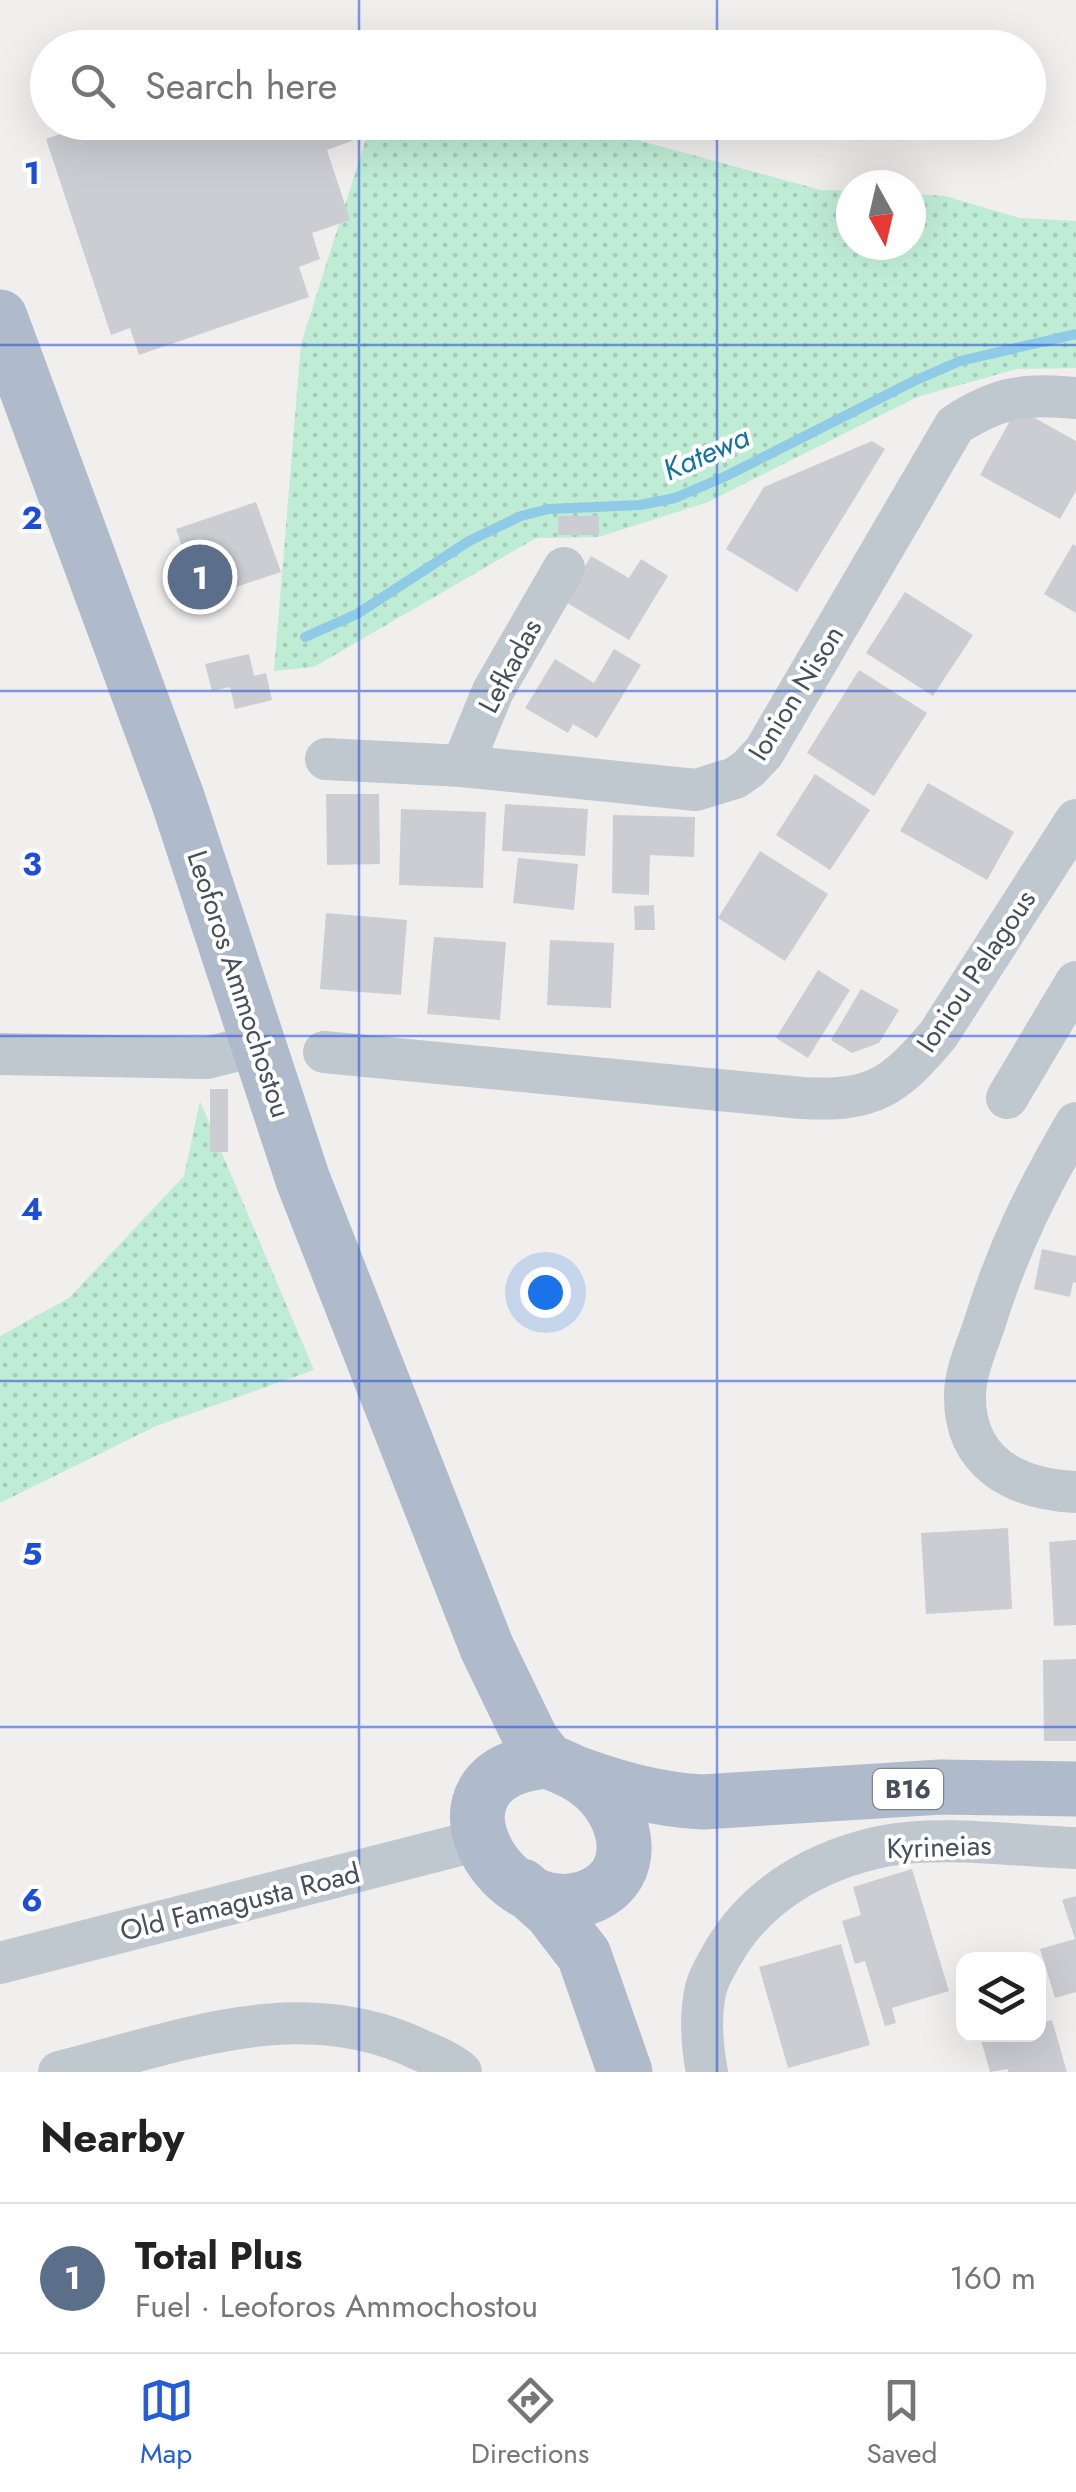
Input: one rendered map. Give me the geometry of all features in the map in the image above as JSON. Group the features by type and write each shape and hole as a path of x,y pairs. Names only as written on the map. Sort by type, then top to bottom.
{"main road":[{"name":"Leoforos Ammochostou","path":"0,317 178,800 303,1180 487,1648 532,1741 563,1768"},
{"name":"Leoforos Ammochostou","path":"481,1819 495,1731 487,1648"},
{"path":"620,1873 586,1898 569,1900 540,1895 500,1872 481,1819 505,1772 531,1762 563,1768 609,1802 620,1822 625,1844 620,1873 611,1912 612,1946 623,1998 648,2072"},
{"name":"B16","path":"563,1768 622,1790 668,1800 741,1801 941,1787 1076,1789"},
{"name":"B16","path":"620,1873 667,1833 741,1801"},
{"path":"522,1886 551,1912 584,1955 625,2072"}],"street":[{"name":"Ionion Nison","path":"326,760 462,766 696,790 719,785 748,769 764,752 955,425 1005,399 1036,394 1076,398"},
{"name":"Lefkadas","path":"462,766 493,691 564,568"},
{"name":"Ioniou Pelagous","path":"324,1052 802,1098 855,1097 890,1085 938,1034 1076,820"},
{"path":"1008,1098 1076,982"},
{"path":"0,1054 206,1058 259,1045"},
{"path":"1076,1123 1024,1217 996,1287 965,1394 977,1444 990,1464 1014,1481 1047,1491 1076,1492"},
{"name":"Old Famagusta Road","path":"0,1963 481,1819"},
{"name":"Kyrineias","path":"707,2072 703,2016 706,1986 716,1965 749,1916 805,1873 884,1846 920,1842 1076,1848"},
{"path":"59,2072 236,2028 281,2022 325,2022 366,2028 404,2042 461,2072"}],"green space":[{"path":"366,140 637,140 821,190 836,190 836,260 926,260 926,195 945,196 1020,218 1076,221 1076,368 1017,369 917,397 708,502 599,537 536,538 314,667 274,671 301,344"},
{"path":"200,1101 314,1370 156,1426 0,1503 0,1336 69,1298 184,1176"}],"building":[{"path":"46,140 352,140 327,150 350,220 312,233 320,259 299,267 309,297 139,355 130,328 111,335"},
{"path":"1017,408 1076,441 1076,491 1060,519 980,475"},
{"path":"872,441 885,449 797,592 726,549 764,487"},
{"path":"256,502 281,572 200,599 176,529"},
{"path":"558,516 599,516 599,535 558,535"},
{"path":"1073,544 1076,546 1076,613 1044,594"},
{"path":"591,556 629,578 641,559 668,576 629,640 564,601"},
{"path":"905,592 973,635 933,696 866,653"},
{"path":"614,649 641,665 597,738 573,724 568,733 525,708 555,659 594,683"},
{"path":"249,654 254,676 266,673 272,700 235,709 230,687 212,691 205,664"},
{"path":"859,670 927,713 874,796 807,753"},
{"path":"815,774 870,810 830,870 776,835"},
{"path":"928,783 1014,832 987,880 900,831"},
{"path":"326,794 379,794 380,864 327,865"},
{"path":"505,804 588,809 585,856 502,851"},
{"path":"401,809 486,812 483,888 399,885"},
{"path":"613,815 695,817 694,857 650,855 649,895 612,893"},
{"path":"760,851 828,894 785,961 718,918"},
{"path":"518,858 578,864 574,910 513,903"},
{"path":"654,905 655,930 635,930 634,906"},
{"path":"326,913 407,920 401,995 320,989"},
{"path":"434,937 506,942 500,1020 427,1014"},
{"path":"550,940 614,943 611,1008 547,1005"},
{"path":"818,970 850,990 808,1058 776,1038"},
{"path":"861,989 899,1010 879,1043 852,1053 831,1040"},
{"path":"210,1089 228,1089 228,1152 210,1152"},
{"path":"1042,1249 1076,1256 1076,1283 1073,1282 1070,1297 1034,1289"},
{"path":"1008,1528 1012,1609 926,1614 921,1533"},
{"path":"1076,1540 1076,1625 1054,1626 1049,1542"},
{"path":"1076,1659 1076,1741 1044,1741 1043,1660"},
{"path":"912,1869 949,1991 892,2008 896,2023 885,2026 865,1961 855,1964 842,1921 861,1915 853,1887"},
{"path":"1076,1896 1076,1992 1055,1998 1046,1969 1046,1952 1040,1949 1075,1939 1062,1900"},
{"path":"841,1944 870,2045 788,2068 759,1967"},
{"path":"1052,2020 1067,2072 990,2072 982,2042 1046,2042 1046,2022"}],"waterway":[{"name":"Katewa","path":"305,637 357,614 469,541 521,516 549,509 640,505 675,498 960,361 1076,334"}],"place":[{"name":"Total Plus","path":"200,577"}]}
